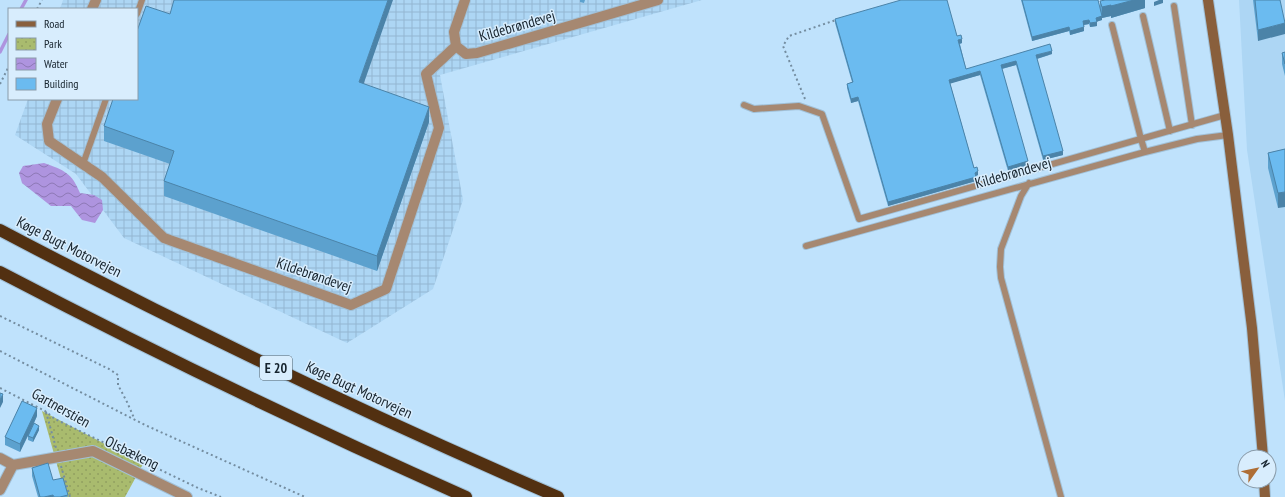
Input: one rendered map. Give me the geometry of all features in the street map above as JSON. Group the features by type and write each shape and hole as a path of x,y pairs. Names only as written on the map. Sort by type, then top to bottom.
{"highway":[{"name":"Køge Bugt Motorvejen","path":"0,230 77,270 388,422 554,496 566,497"},
{"name":"E 20","path":"0,272 238,392 466,497"}],"street":[{"name":"Kildebrøndevej","path":"465,0 454,32 456,46 466,54 477,53 640,2 658,0"},
{"path":"1208,0 1228,135 1252,328 1262,449"},
{"name":"Kildebrøndevej","path":"57,100 47,124 49,141 102,177 164,238 351,305 386,289 440,128 426,74 456,46"},
{"name":"Olsbækeng","path":"13,465 93,451 187,497"},
{"path":"0,458 13,465 0,490"}],"lane":[{"path":"138,11 142,0"},
{"path":"1174,6 1192,125"},
{"path":"1143,16 1170,131"},
{"path":"1112,25 1145,152"},
{"path":"83,164 106,100"},
{"path":"744,105 754,108 799,106 822,114 859,219 1225,115"},
{"name":"Kildebrøndevej","path":"806,246 1145,152 1196,139 1228,135"},
{"path":"1029,183 1021,196 1001,248 1000,267 1009,307 1061,497"}],"path":[{"path":"809,109 783,46 789,36 842,18"},
{"path":"0,84 8,68"},
{"path":"0,316 109,369 118,375 118,385 134,418"},
{"path":"0,352 134,418 145,425 305,497"},
{"name":"Gartnerstien","path":"0,388 45,411 55,419 198,488 221,497"}],"shaded area":[{"path":"63,0 702,0 440,75 463,200 433,289 347,343 124,238 76,174 15,135 28,100 138,100 138,8 60,8"},
{"path":"1239,0 1285,0 1285,401 1247,150"}],"green space":[{"path":"42,411 143,464 125,497 66,497"}],"water":[{"path":"44,163 66,173 74,181 80,193 94,195 102,200 103,210 95,223 82,220 71,206 51,206 22,183 19,173 23,166"}],"building":[{"path":"174,0 388,0 359,82 429,107 377,256 164,181 174,151 104,126 113,100 138,100 138,28 146,6 170,14"},
{"path":"901,0 947,0 957,36 961,35 962,39 958,40 966,69 1050,44 1052,51 1036,55 1063,151 1043,156 1016,61 1001,65 1028,161 1008,167 980,71 949,80 974,168 977,167 978,171 975,173 976,177 888,202 858,97 851,99 847,84 853,82 835,19"},
{"path":"1022,0 1098,0 1102,16 1096,18 1097,22 1090,23 1089,20 1083,21 1084,27 1070,31 1069,27 1032,37"},
{"path":"1134,0 1102,7 1100,1"},
{"path":"1255,0 1280,0 1285,23 1258,30"},
{"path":"1285,52 1285,64 1282,53"},
{"path":"1285,149 1285,192 1278,193 1268,153"},
{"path":"0,393 3,394 0,400"},
{"path":"22,401 37,408 20,444 5,437"},
{"path":"34,423 39,426 33,438 28,436"},
{"path":"48,463 53,480 63,478 68,495 60,497 54,497 53,495 40,497 32,468"}],"waterway":[{"path":"22,8 26,0"},
{"path":"0,52 8,36"}]}
